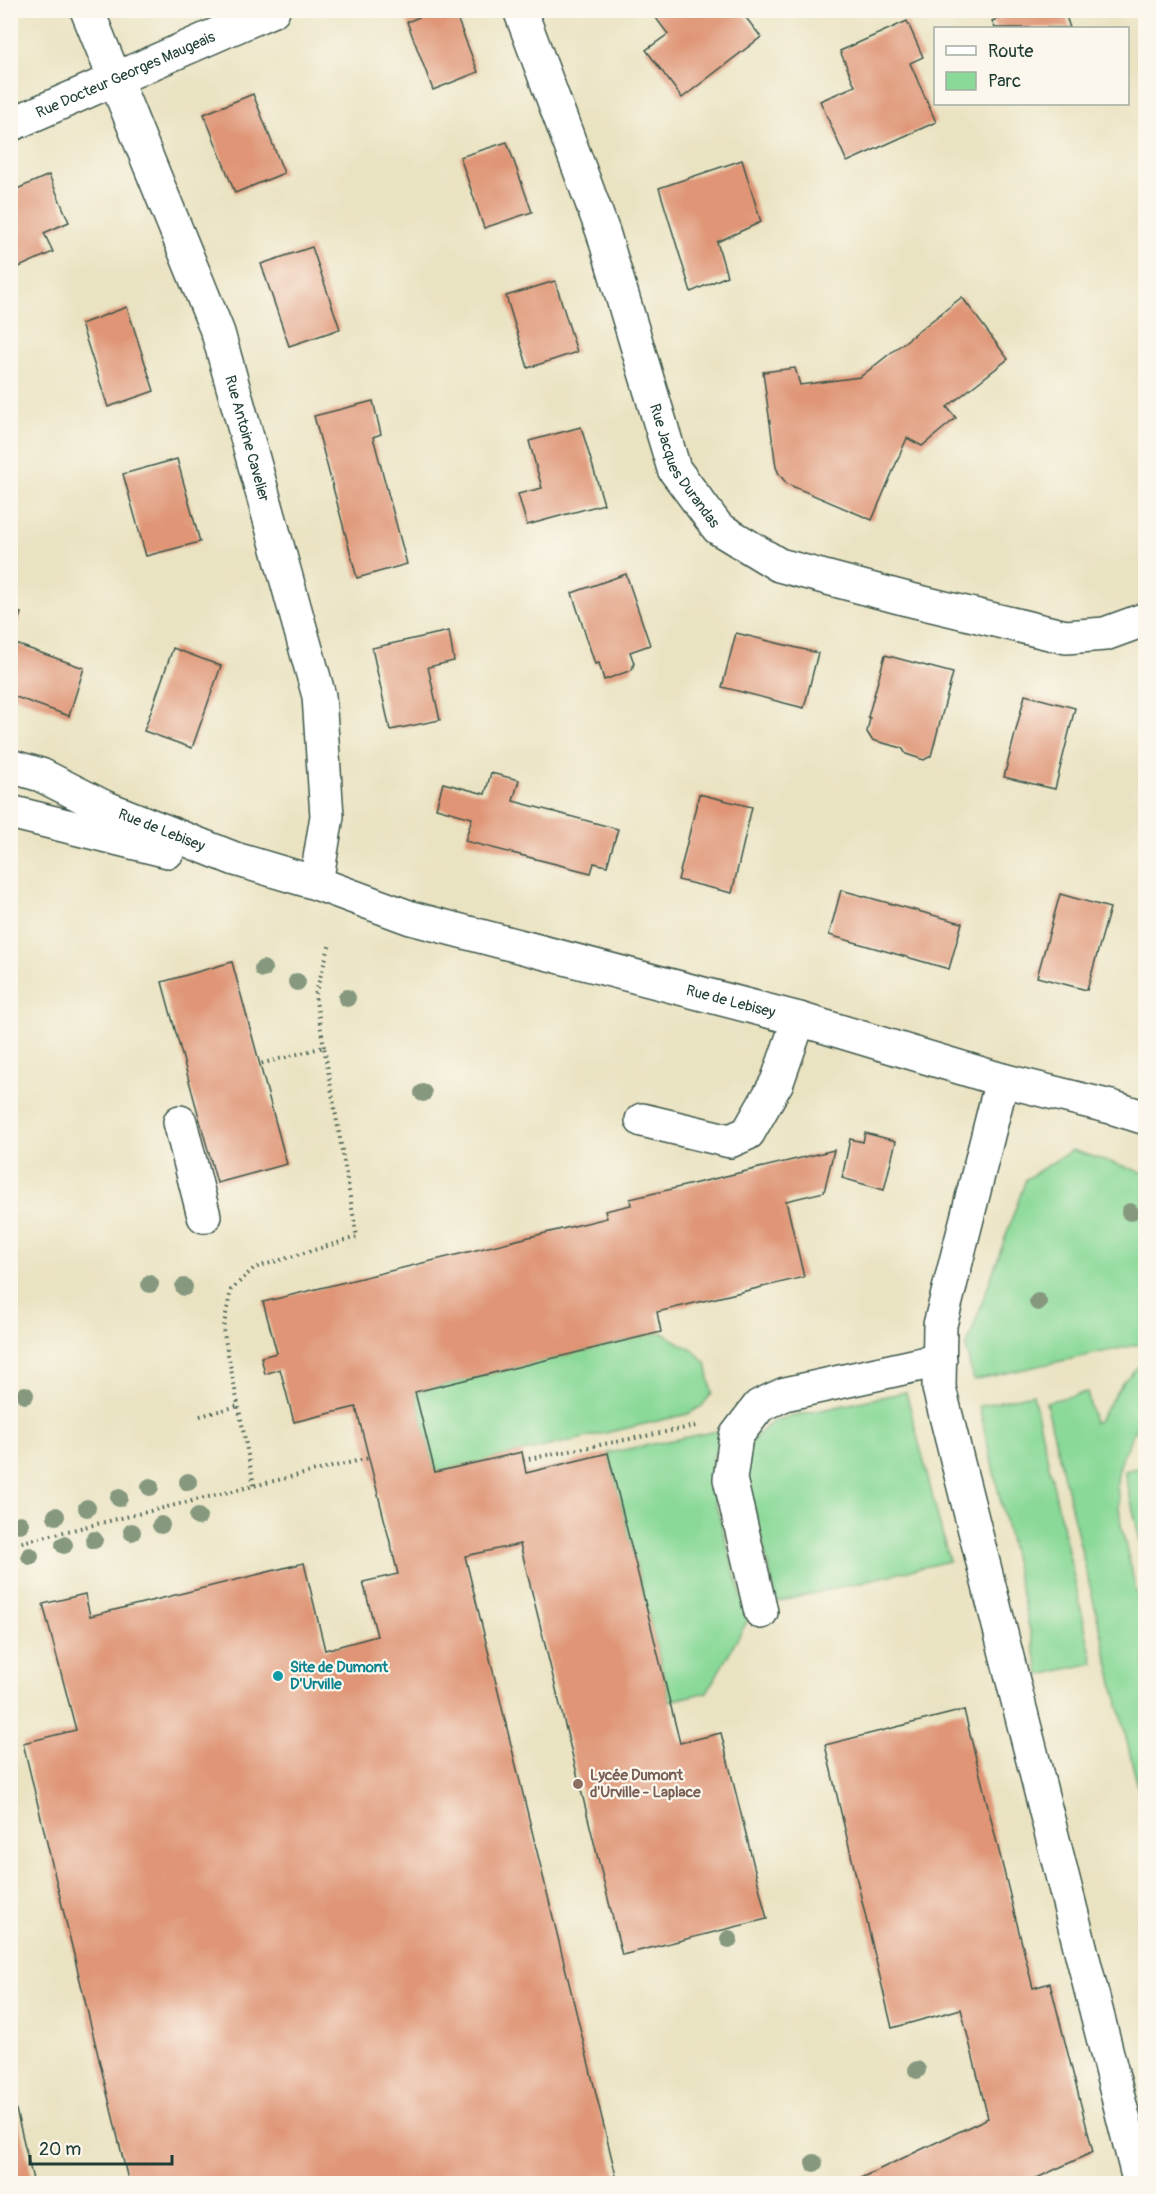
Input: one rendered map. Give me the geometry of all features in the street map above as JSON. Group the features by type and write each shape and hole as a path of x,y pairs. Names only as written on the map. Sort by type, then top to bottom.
{"street":[{"name":"Rue Antoine Cavelier","path":"87,10 218,333 319,696 327,816 316,883"},
{"name":"Rue Docteur Georges Maugeais","path":"10,124 273,10"},
{"name":"Rue Jacques Durandas","path":"520,10 603,232 674,469 718,528 779,565 907,599 1066,637 1105,634 1146,619"},
{"name":"Rue de Lebisey","path":"10,766 41,775 104,807 235,859 316,883 411,918 799,1019 1002,1080 1146,1118"},
{"name":"Rue de Lebisey","path":"10,812 231,868 316,883"},
{"path":"642,1120 730,1141 748,1133 777,1082 799,1019"},
{"path":"1002,1080 940,1325 939,1388 1140,2184"},
{"path":"180,1122 204,1216"},
{"path":"761,1612 730,1479 736,1436 759,1406 785,1394 940,1360"}],"path":[{"path":"254,1485 223,1329 231,1290 254,1268 357,1237 315,994 330,944"},
{"path":"260,1064 324,1047"},
{"path":"200,1416 238,1406"},
{"path":"523,1460 753,1414"},
{"path":"10,1545 369,1458"}],"green space":[{"path":"1072,1150 1145,1173 1145,1343 973,1380 966,1348 1026,1179"},
{"path":"661,1332 694,1351 706,1363 712,1393 702,1406 688,1414 435,1472 415,1392"},
{"path":"1145,1359 1145,1409 1123,1455 1117,1485 1121,1525 1145,1629 1145,1817 1046,1402 1087,1392 1094,1423 1098,1421 1123,1382"},
{"path":"906,1392 949,1561 777,1602 747,1478 748,1450 757,1435 775,1420"},
{"path":"1033,1394 1093,1663 1040,1675 979,1406"},
{"path":"722,1430 713,1460 712,1491 748,1620 707,1692 670,1701 608,1453"},
{"path":"1146,1466 1145,1562 1124,1471"}],"building":[{"path":"436,10 454,10 478,72 433,90 407,22"},
{"path":"650,10 740,10 761,37 682,98 646,50 668,34"},
{"path":"1021,10 1064,10 1070,27 995,27 992,21"},
{"path":"907,21 923,57 910,63 936,122 847,162 820,101 855,86 840,51"},
{"path":"253,94 284,173 235,193 204,114"},
{"path":"507,142 532,212 484,228 460,157"},
{"path":"742,160 761,222 717,242 727,276 691,292 659,188"},
{"path":"49,175 69,222 44,233 53,252 10,271 10,192"},
{"path":"312,247 340,329 289,346 261,264"},
{"path":"555,281 577,352 528,368 506,296"},
{"path":"962,297 1008,359 947,407 956,418 922,446 907,438 872,520 787,484 776,467 763,372 795,368 800,385 860,377"},
{"path":"127,307 154,391 108,407 81,324"},
{"path":"373,401 381,434 373,437 407,564 357,578 314,416"},
{"path":"581,427 604,504 527,525 518,494 542,488 529,441"},
{"path":"177,459 200,542 146,556 123,474"},
{"path":"626,574 650,645 630,652 634,663 632,670 604,680 599,663 595,664 572,593"},
{"path":"10,610 21,613 11,640 10,640"},
{"path":"449,631 454,661 428,667 440,720 390,730 372,648"},
{"path":"736,633 818,653 804,708 722,687"},
{"path":"10,642 84,668 69,716 10,695"},
{"path":"173,648 221,666 192,748 144,731"},
{"path":"885,655 953,673 931,756 924,760 906,754 902,748 872,740 867,732 870,718 868,717"},
{"path":"1025,695 1075,708 1055,789 1004,777"},
{"path":"491,773 519,780 513,801 618,829 607,866 594,863 591,873 465,841 472,818 436,808 443,783 485,794"},
{"path":"699,794 752,807 732,893 678,880"},
{"path":"841,890 962,923 949,969 829,935"},
{"path":"1060,894 1110,908 1087,990 1037,977"},
{"path":"232,962 287,1164 217,1183 162,982"},
{"path":"865,1133 896,1141 884,1190 842,1178 850,1139 863,1142"},
{"name":"Site de Dumont D'Urville","path":"834,1150 824,1192 786,1201 804,1277 657,1312 661,1332 415,1392 435,1472 522,1452 526,1473 608,1453 680,1743 721,1733 767,1919 622,1955 520,1544 465,1556 618,2184 129,2184 23,1743 76,1730 43,1604 85,1594 90,1616 304,1563 325,1650 377,1636 363,1582 398,1574 356,1407 294,1422 280,1369 265,1374 261,1357 277,1353 263,1302 607,1218 605,1211 631,1205 630,1199"},
{"path":"964,1710 1033,1988 1050,1983 1093,2152 1024,2184 848,2184 988,2118 961,2009 892,2028 825,1745"},
{"path":"11,2089 34,2184 10,2184"}],"place":[{"name":"Site de Dumont D'Urville","path":"278,1676"},
{"name":"Lycée Dumont d'Urville - Laplace","path":"578,1784"}]}
